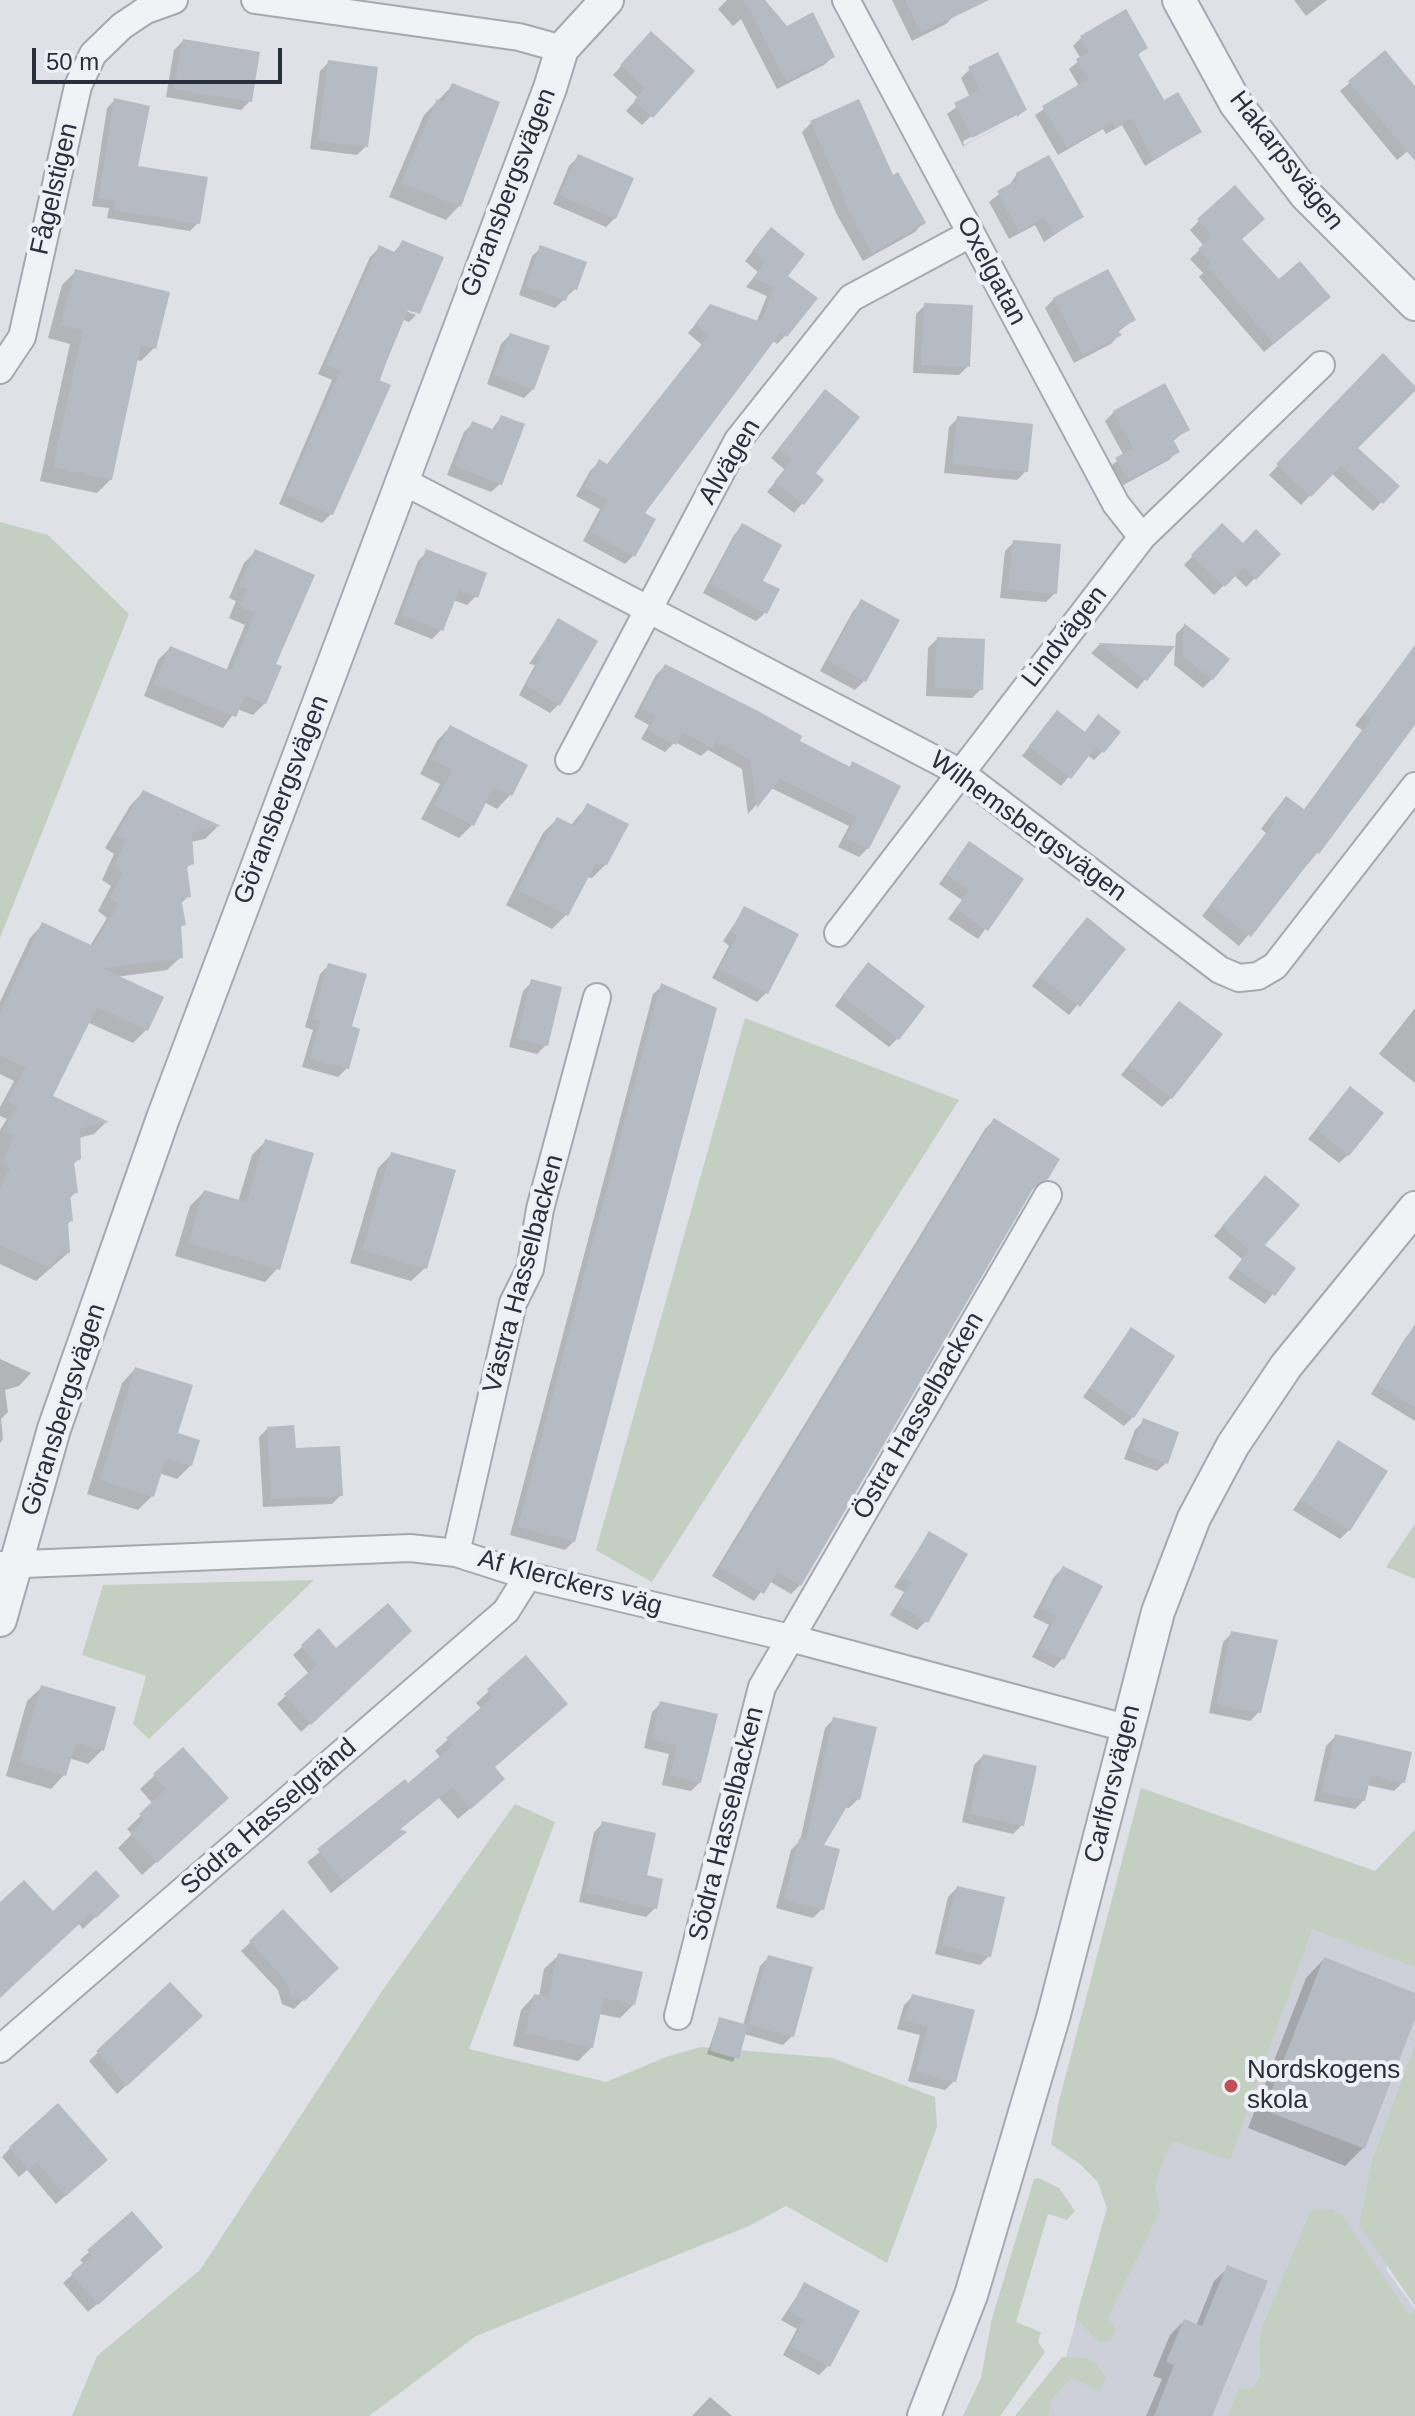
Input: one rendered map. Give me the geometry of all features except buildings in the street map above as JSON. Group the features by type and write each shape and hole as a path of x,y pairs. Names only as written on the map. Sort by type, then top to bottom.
{"street":[{"name":"Fågelstigen","path":"0,370 22,337 78,86 93,54 122,26 146,10 174,0"},
{"path":"255,0 519,37 562,49"},
{"name":"Göransbergsvägen","path":"0,1620 8,1564 163,1118 562,49 607,0"},
{"name":"Oxelgatan","path":"846,0 1116,504 1142,537"},
{"name":"Hakarpsvägen","path":"1179,0 1236,104 1306,195 1415,304"},
{"name":"Alvägen","path":"569,760 738,440 851,298 970,234"},
{"name":"Lindvägen","path":"838,933 1142,537 1321,365"},
{"name":"Wilhemsbergsvägen","path":"401,480 961,773 1220,970 1239,978 1258,976 1275,966 1415,786"},
{"name":"Västra Hasselbacken","path":"456,1553 513,1303 530,1269 540,1209 597,997"},
{"name":"Östra Hasselbacken","path":"790,1638 1048,1195"},
{"name":"Carlforsvägen","path":"924,2416 971,2295 1053,2018 1126,1728 1163,1598 1194,1518 1233,1445 1286,1366 1415,1208"},
{"name":"Af Klerckers väg","path":"8,1564 410,1548 456,1553 528,1576 790,1638 1126,1728"},
{"name":"Södra Hasselgränd","path":"0,2049 506,1611 528,1576"},
{"name":"Södra Hasselbacken","path":"678,2016 762,1687 790,1638"}],"shaded area":[{"name":"Nordskogens skola","path":"1141,1788 1415,1887 1415,2043 1373,2157 1387,2271 1415,2309 1362,2416 1019,2416 1066,2357 1107,2209 1098,2182 1080,2164 1051,2144"}],"green space":[{"path":"0,522 48,535 129,614 0,938"},
{"path":"745,1018 959,1100 652,1582 596,1550"},
{"path":"1415,1524 1415,1579 1386,1567"},
{"path":"314,1580 149,1739 133,1724 146,1676 82,1655 103,1585"},
{"path":"1141,1788 1375,1871 1415,1829 1415,1967 1312,1929 1230,2160 1175,2142 1169,2146 1155,2185 1160,2211 1107,2319 1115,2328 1114,2334 1111,2340 1100,2343 1076,2318 1107,2208 1098,2182 1080,2164 1051,2144 1058,2105"},
{"path":"515,1804 555,1822 469,2049 606,2082 666,2057 701,2047 832,2058 935,2097 937,2127 887,2263 786,2206 749,2226 476,2336 369,2416 72,2416 97,2356 200,2270 382,1991"},
{"path":"1415,2043 1415,2306 1359,2225 1373,2157"},
{"path":"1039,2178 1059,2188 1075,2211 1067,2220 1048,2214 1016,2322 1041,2332 1038,2342 1045,2352 1000,2416 963,2416 981,2378 992,2318 1034,2179"},
{"path":"1332,2209 1343,2217 1410,2316 1415,2309 1415,2416 1227,2416 1239,2389 1252,2388 1261,2377 1259,2343 1263,2325 1311,2210"},
{"path":"1062,2357 1086,2358 1095,2363 1106,2377 1100,2391 1071,2378 1051,2400 1048,2416 1015,2416"}],"place":[{"name":"Nordskogens skola","path":"1231,2086"}]}
